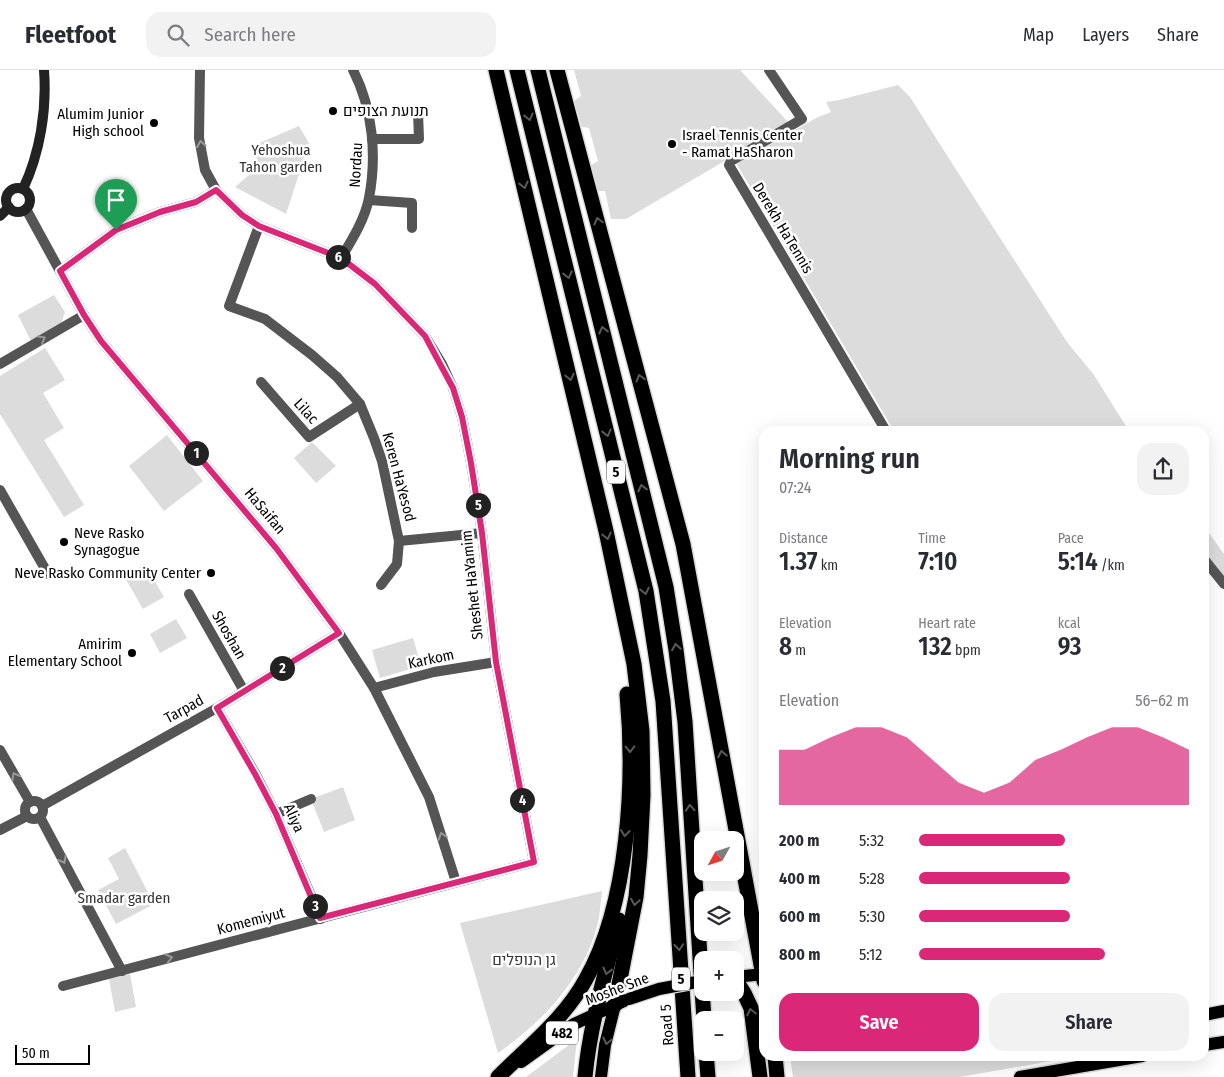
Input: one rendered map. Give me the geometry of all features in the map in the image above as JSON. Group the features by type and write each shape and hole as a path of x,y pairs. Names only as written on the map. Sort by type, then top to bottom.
{"highway":[{"path":"496,70 564,352 634,664 642,731 643,794 636,897 622,1002"},
{"name":"Road 5","path":"517,70 646,591 655,643 663,701 688,1077"},
{"name":"5","path":"538,70 666,587 685,722 703,1011"},
{"path":"557,70 683,544 759,954"},
{"path":"585,1077 586,1062 621,910 622,871 630,785 629,717 616,578"},
{"path":"499,1077 557,1020 586,979 613,913 622,871"},
{"path":"745,878 759,907"},
{"path":"744,993 751,1008 760,1077"},
{"path":"707,1061 708,1077"},
{"path":"775,1061 777,1077"}],"main road":[{"path":"744,977 759,976"},
{"name":"Moshe Sne","path":"499,1077 574,1024 622,1002 659,989 694,982"},
{"path":"601,1077 605,1045 622,1002"},
{"path":"1209,1014 1224,1011"},
{"path":"1209,1044 1224,1042"},
{"path":"1020,1077 1114,1061"}],"street":[{"path":"23,189 38,146 46,97 44,70"},
{"name":"Sheshet HaYamim","path":"200,70 200,138 205,170 216,190 242,215 259,226 341,258 375,284 425,336 442,364 453,388 462,417 471,463 482,533 496,662 534,862"},
{"name":"Nordau","path":"341,258 356,232 369,200 372,139 370,120 363,94 353,70"},
{"name":"Derekh HaTennis","path":"769,70 802,119 731,161 729,167 883,426"},
{"path":"372,139 419,139 418,114"},
{"path":"15,188 23,189 30,198 28,206 26,209 16,212 9,208 6,200 8,194 15,188"},
{"path":"60,271 116,230 160,212 196,202 216,190"},
{"path":"369,200 412,203 412,228"},
{"path":"0,216 9,208"},
{"name":"HaSaifan","path":"26,209 84,315 101,341 276,548 339,633 374,688 429,798 456,882"},
{"name":"Keren HaYesod","path":"259,226 229,306 265,319 337,377 360,404 382,461 399,541 397,564 381,585"},
{"path":"0,364 84,315"},
{"name":"Lilac","path":"261,382 309,437 360,404"},
{"path":"0,490 48,574"},
{"name":"Keren HaYesod","path":"399,541 482,533"},
{"path":"1209,565 1224,584"},
{"name":"Shoshan","path":"188,594 244,691"},
{"name":"Tarpad","path":"42,806 217,708 339,633"},
{"name":"Karkom","path":"374,688 434,672 496,662"},
{"name":"Aliya","path":"217,708 276,814 320,918"},
{"path":"0,750 30,802"},
{"path":"276,814 311,799"},
{"path":"30,802 38,802 42,806 43,812 40,817 32,819 27,816 25,810 30,802"},
{"path":"0,830 27,816"},
{"path":"40,817 122,971"},
{"name":"Komemiyut","path":"63,986 534,862"}],"green space":[{"name":"Israel Tennis Center - Ramat HaSharon","path":"574,70 740,70 789,123 626,219 611,219 605,191 598,191 591,165 598,161 589,128 582,127 574,101 581,96"},
{"path":"898,85 910,97 1067,342 1094,375 1126,426 891,426 736,163 818,117 831,112 826,102"},
{"name":"Yehoshua Tahon garden","path":"299,126 309,143 286,214 235,187 259,166 252,146"},
{"path":"54,295 65,312 61,324 31,341 18,315"},
{"path":"45,348 65,380 43,393 64,428 44,440 84,505 64,517 0,414 0,376"},
{"path":"167,435 203,481 164,511 129,466"},
{"path":"312,442 336,466 316,483 294,458"},
{"path":"1209,533 1224,554 1224,577 1209,559"},
{"path":"145,564 164,597 143,609 124,576"},
{"path":"176,619 187,638 160,653 150,634"},
{"path":"413,638 421,666 380,678 372,650"},
{"path":"343,787 355,820 324,832 311,799"},
{"name":"Smadar garden","path":"125,848 154,904 116,924 98,890 119,879 108,858"},
{"name":"גן הנופלים","path":"602,891 599,918 593,939 585,959 574,977 561,995 532,1026 498,1053 460,923"},
{"path":"130,974 136,1007 115,1012 109,979"},
{"path":"577,1039 573,1077 526,1077"},
{"path":"791,1061 1051,1061 960,1077 793,1077"}],"place":[{"name":"תנועת הצופים","path":"333,111"},
{"name":"Alumim Junior High school","path":"154,123"},
{"name":"Israel Tennis Center - Ramat HaSharon","path":"672,144"},
{"name":"Neve Rasko Synagogue","path":"64,542"},
{"name":"Neve Rasko Community Center","path":"211,573"},
{"name":"Amirim Elementary School","path":"132,653"}],"route":[{"path":"216,190 242,215 259,226 341,258 375,284 425,336 442,364 453,388 462,417 482,533 496,662 534,862 320,918 276,814 217,708 339,633 276,548 124,369 101,341 84,315 60,271 116,230 160,212 196,202 216,190"}]}
